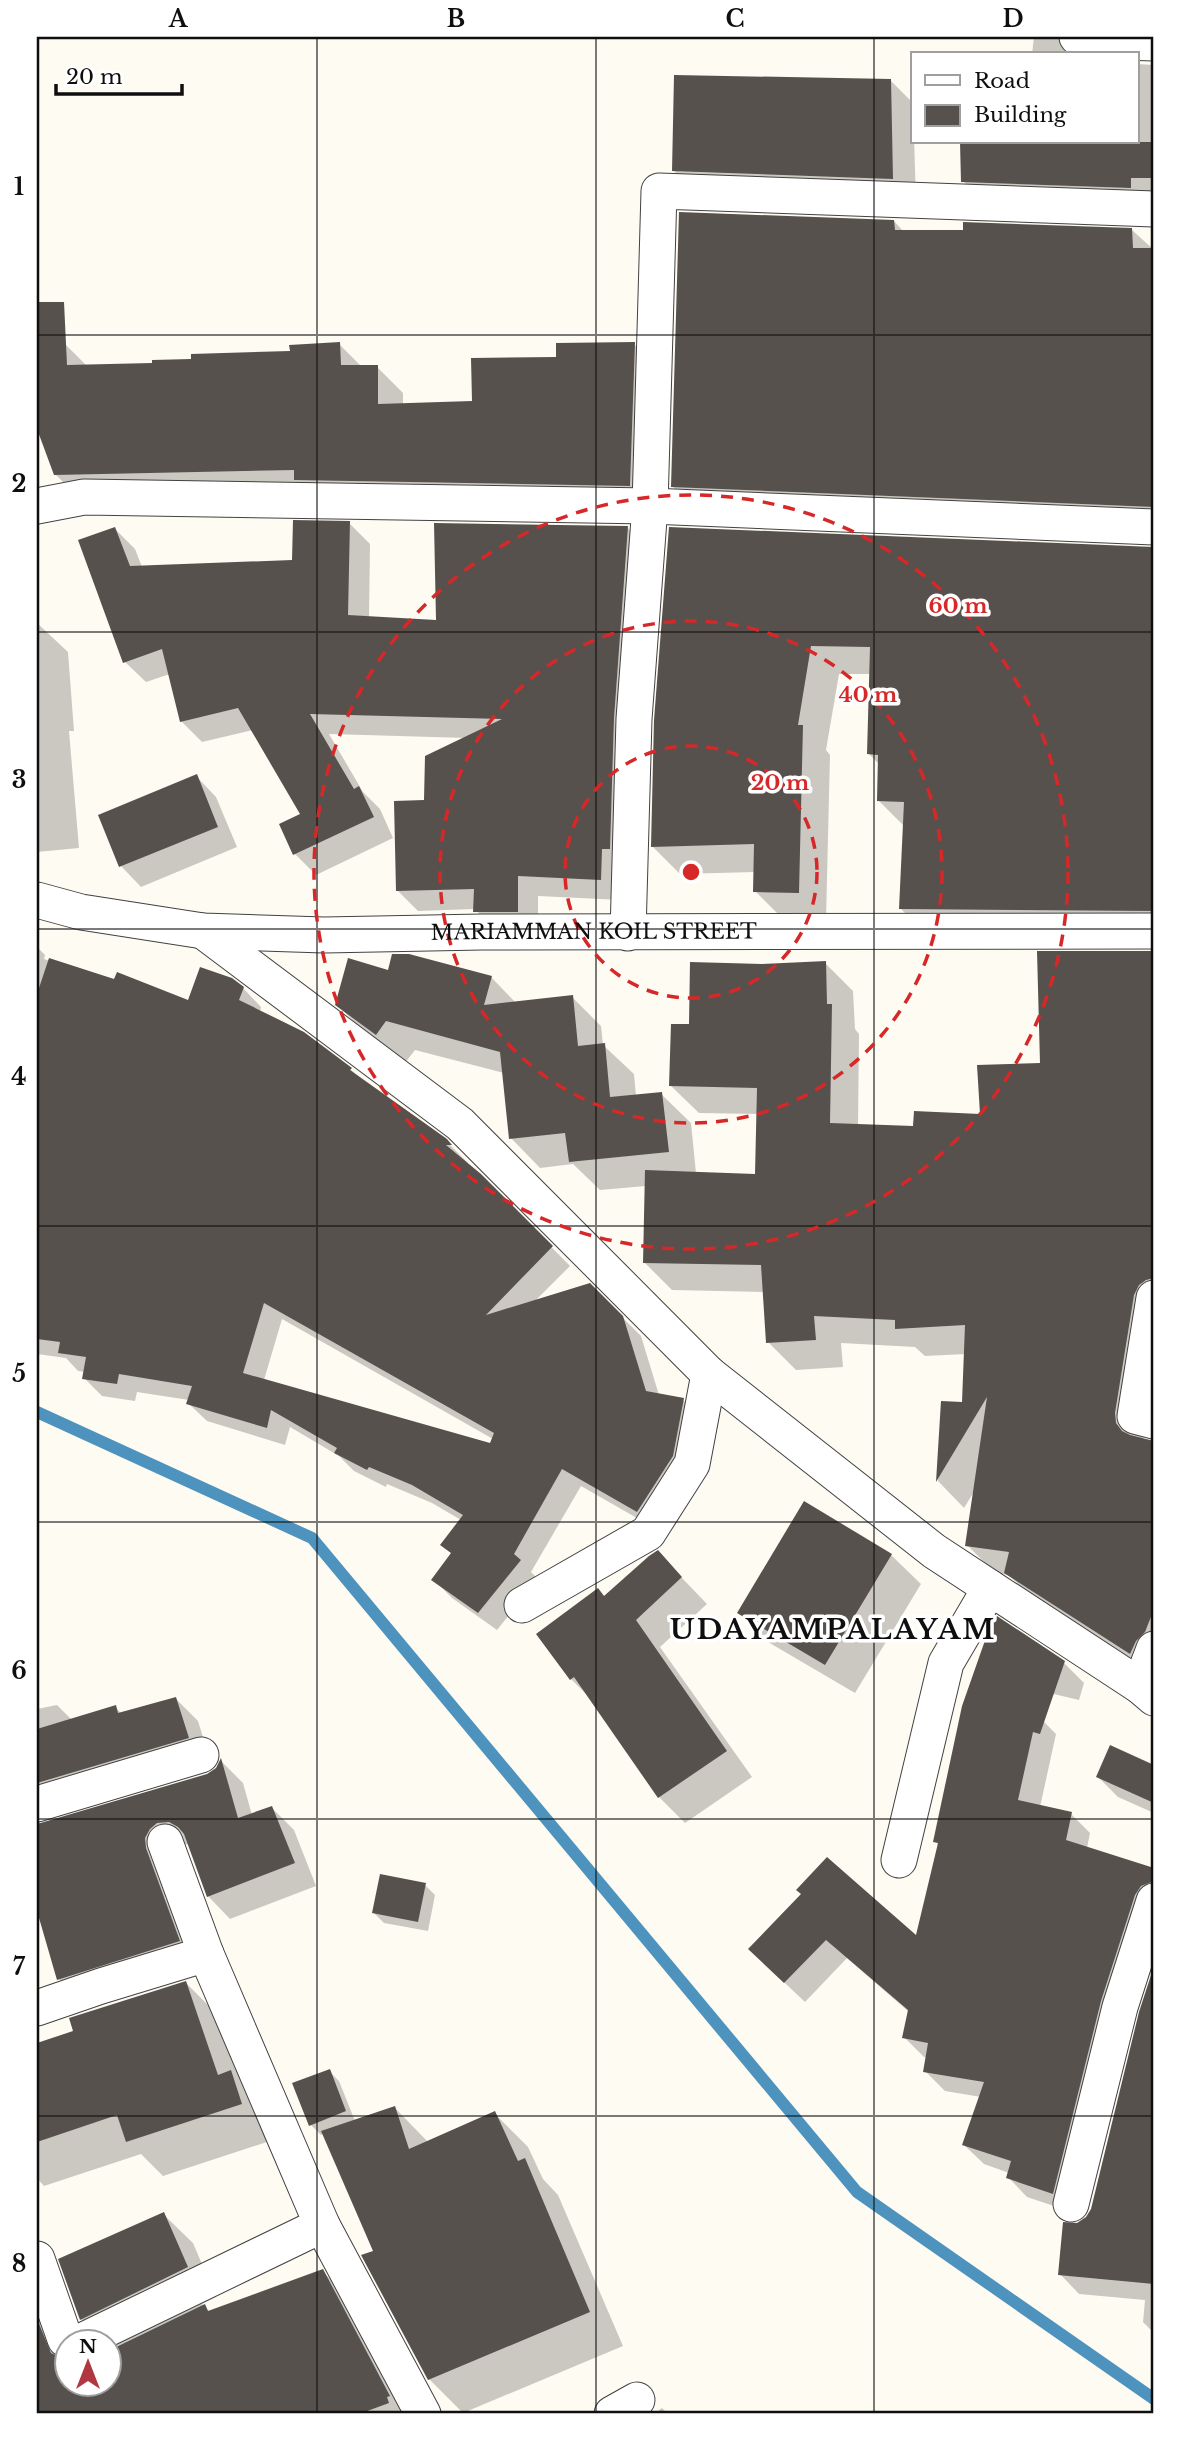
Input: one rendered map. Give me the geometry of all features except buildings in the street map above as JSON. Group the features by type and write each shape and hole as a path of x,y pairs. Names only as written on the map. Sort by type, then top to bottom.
{"street":[{"path":"1077,37 1092,41 1154,43"},
{"path":"628,933 635,719 650,506 659,191 1154,209"},
{"path":"37,506 83,497 650,506 1154,527"},
{"name":"MARIAMMAN KOIL STREET","path":"37,900 81,912 203,931 324,935 482,932 1154,931"},
{"path":"203,931 460,1124 709,1374 934,1551 1147,1692 1154,1649"},
{"path":"1154,1298 1135,1416 1154,1421"},
{"path":"522,1605 648,1534 692,1464 709,1374"},
{"path":"899,1860 946,1663 990,1588"},
{"path":"37,1804 201,1755"},
{"path":"165,1842 206,1954 322,2225 423,2414"},
{"path":"1071,2204 1120,2007 1154,1900"},
{"path":"37,2008 206,1954"},
{"path":"109,2328 322,2225"},
{"path":"37,2259 61,2328"}],"waterway":[{"path":"37,1412 312,1538 857,2192 1154,2399"}],"district":[{"name":"UDAYAMPALAYAM","path":"833,1629"}]}
